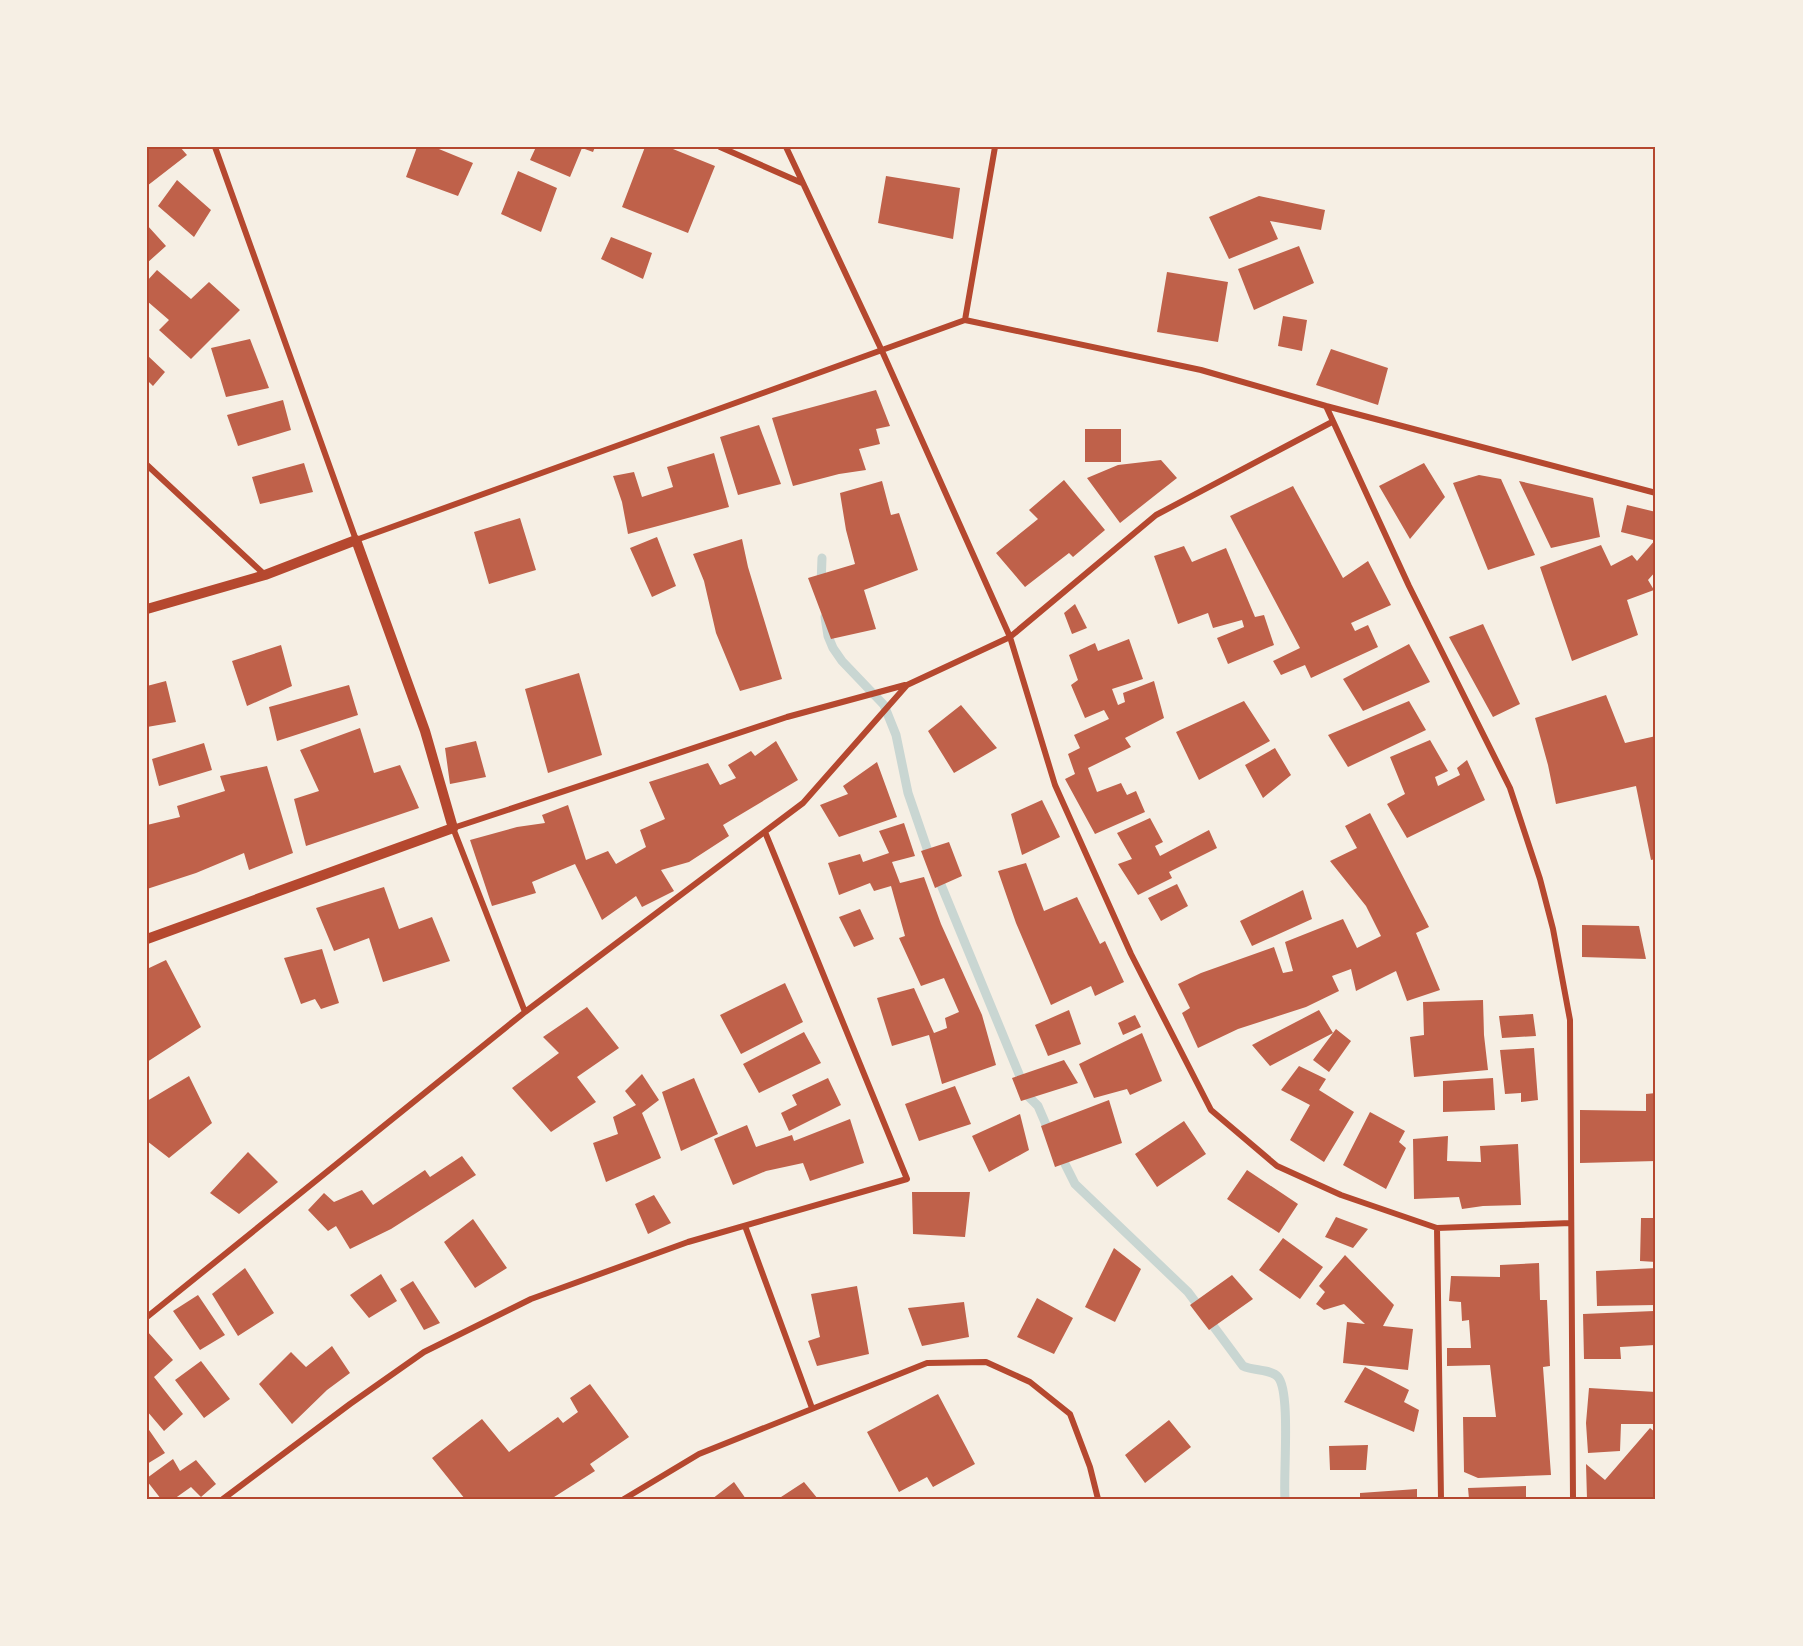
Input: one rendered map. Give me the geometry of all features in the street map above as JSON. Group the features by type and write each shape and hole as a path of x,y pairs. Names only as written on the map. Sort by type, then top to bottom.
{"street":[{"path":"215,147 425,731 453,828 525,1012"},
{"path":"720,147 802,183"},
{"path":"786,147 882,351 1010,637 1056,785 1131,954 1211,1110 1277,1166 1341,1195 1437,1227 1571,1223"},
{"path":"965,320 995,147"},
{"path":"147,609 265,575 965,320 1201,370 1326,406 1656,493"},
{"path":"1326,406 1409,586 1510,788 1540,879 1553,929 1570,1020 1573,1499"},
{"path":"147,939 453,828 788,717 907,685 1010,637 1156,515 1332,422"},
{"path":"147,465 265,575"},
{"path":"147,1317 525,1012 803,803 907,685"},
{"path":"223,1499 424,1352 531,1299 688,1242 907,1179 765,832"},
{"path":"745,1226 813,1408"},
{"path":"1437,1227 1442,1499"},
{"path":"624,1499 699,1454 927,1363 986,1362 1030,1382 1070,1414 1090,1467 1098,1499"}],"building":[{"path":"147,147 180,147 187,155 147,186"},
{"path":"417,147 434,147 473,163 458,196 406,177"},
{"path":"536,147 595,147 593,152 582,148 570,177 530,160"},
{"path":"645,147 668,147 715,166 688,233 622,207"},
{"path":"518,171 557,188 541,232 501,214"},
{"path":"886,176 960,188 953,239 878,223"},
{"path":"177,180 211,210 194,237 158,206"},
{"path":"1259,196 1325,210 1321,230 1270,221 1278,239 1229,259 1209,217"},
{"path":"147,225 166,246 147,263"},
{"path":"611,237 652,253 643,279 601,259"},
{"path":"1299,246 1314,283 1254,310 1238,269"},
{"path":"157,270 191,299 209,282 240,310 191,359 159,330 169,320 147,301 147,281"},
{"path":"1167,272 1228,282 1218,342 1157,332"},
{"path":"1283,316 1307,320 1302,351 1278,346"},
{"path":"250,339 269,388 226,397 211,348"},
{"path":"1331,349 1388,368 1378,405 1316,385"},
{"path":"147,355 165,372 153,386 147,380"},
{"path":"876,390 890,426 876,429 880,444 859,449 866,470 839,474 793,486 772,418"},
{"path":"283,400 291,430 238,446 227,415"},
{"path":"759,425 781,484 738,495 720,437"},
{"path":"1085,429 1121,429 1121,462 1085,462"},
{"path":"714,453 729,507 628,534 622,502 613,476 634,472 642,497 673,487 667,467"},
{"path":"1161,460 1177,478 1120,523 1087,478 1118,465"},
{"path":"304,463 313,492 260,504 252,477"},
{"path":"1424,463 1445,497 1410,539 1379,486"},
{"path":"1479,475 1501,479 1535,555 1488,570 1453,483"},
{"path":"1064,480 1105,530 1073,557 1069,553 1025,587 996,553 1038,519 1029,510"},
{"path":"882,481 891,515 899,513 918,570 864,590 876,629 831,639 808,578 855,564 840,493"},
{"path":"1519,481 1593,498 1600,537 1551,548"},
{"path":"1293,486 1343,578 1368,561 1391,605 1351,623 1355,631 1368,625 1378,647 1311,678 1305,665 1281,675 1273,661 1300,648 1230,516"},
{"path":"1627,505 1656,512 1653,540 1621,532"},
{"path":"520,518 536,570 489,584 474,532"},
{"path":"657,537 676,586 652,597 630,548"},
{"path":"742,539 748,567 782,679 740,691 716,633 704,581 693,554"},
{"path":"1656,539 1656,571 1648,580 1654,590 1627,600 1638,635 1572,661 1540,567 1601,545 1611,566 1632,555 1637,561"},
{"path":"1184,546 1192,562 1226,548 1255,617 1264,615 1274,645 1228,664 1217,638 1244,627 1242,620 1213,628 1208,613 1178,624 1154,556"},
{"path":"1075,604 1087,628 1072,634 1064,613"},
{"path":"1483,624 1520,704 1493,717 1449,637"},
{"path":"1129,639 1143,679 1112,689 1118,705 1125,702 1123,693 1154,681 1164,718 1125,738 1131,747 1088,768 1097,792 1121,783 1127,795 1136,791 1145,812 1095,834 1065,779 1075,774 1068,754 1080,748 1074,735 1109,719 1104,710 1085,718 1071,685 1078,680 1069,655 1095,643 1098,651"},
{"path":"1409,644 1430,682 1363,711 1343,679"},
{"path":"281,645 292,686 247,706 232,661"},
{"path":"579,673 602,755 548,773 525,689"},
{"path":"166,681 176,722 147,727 147,686"},
{"path":"349,685 358,715 277,741 269,707"},
{"path":"1606,695 1625,743 1656,736 1656,859 1651,860 1636,786 1556,804 1535,718"},
{"path":"1244,701 1270,741 1199,780 1176,732"},
{"path":"1409,701 1426,730 1348,767 1328,735"},
{"path":"961,705 997,748 954,773 928,731"},
{"path":"360,728 374,773 400,765 419,808 306,846 294,799 319,791 300,750"},
{"path":"1430,740 1448,771 1435,777 1438,786 1460,775 1457,768 1467,760 1485,800 1407,838 1387,804 1405,794 1390,757"},
{"path":"476,741 486,777 450,784 445,748"},
{"path":"776,741 798,780 723,825 729,836 689,862 661,870 674,891 642,907 636,896 602,920 575,864 532,882 536,893 492,906 470,840 517,827 545,823 542,815 568,805 586,860 608,851 616,864 646,847 640,830 665,819 649,782 708,763 720,785 736,778 728,765 751,751 755,756"},
{"path":"204,743 212,770 159,786 152,759"},
{"path":"1275,748 1291,775 1263,798 1245,765"},
{"path":"877,762 897,817 839,837 820,805 848,794 843,786"},
{"path":"267,766 293,853 249,870 244,853 196,873 147,889 147,825 180,817 177,806 225,791 220,776"},
{"path":"1042,800 1060,837 1022,855 1011,814"},
{"path":"1370,813 1429,927 1416,933 1440,990 1407,1001 1396,971 1356,991 1351,969 1332,976 1339,991 1306,1007 1238,1029 1198,1048 1182,1013 1190,1008 1178,984 1201,973 1274,947 1283,973 1293,971 1285,942 1343,919 1357,948 1381,936 1366,906 1330,861 1357,848 1345,826"},
{"path":"1150,818 1163,842 1155,846 1160,856 1209,830 1217,848 1169,872 1172,878 1138,895 1118,864 1132,859 1117,833"},
{"path":"904,823 915,856 892,862 900,883 924,877 941,924 982,1015 996,1065 942,1084 929,1035 892,1046 877,998 914,988 934,1033 947,1028 945,1018 959,1012 944,978 921,986 899,938 905,936 891,886 874,891 870,883 839,895 828,863 860,854 863,862 889,853 879,831"},
{"path":"949,842 962,876 935,888 921,851"},
{"path":"1026,863 1044,911 1077,897 1100,944 1105,941 1124,982 1095,996 1091,986 1051,1005 1016,923 998,871"},
{"path":"1177,884 1188,906 1161,921 1148,898"},
{"path":"384,887 399,929 432,917 450,961 383,982 369,938 334,951 316,908"},
{"path":"1303,890 1312,919 1252,946 1240,921"},
{"path":"860,909 874,939 854,947 839,917"},
{"path":"1582,925 1639,926 1646,959 1582,957"},
{"path":"322,949 339,1003 321,1009 315,999 301,1004 284,958"},
{"path":"166,960 201,1027 147,1062 147,969"},
{"path":"785,983 803,1022 741,1054 720,1015"},
{"path":"1483,1000 1488,1070 1414,1077 1410,1037 1424,1035 1423,1002"},
{"path":"587,1007 619,1048 577,1077 596,1102 551,1132 512,1088 559,1053 543,1037"},
{"path":"1069,1010 1081,1044 1048,1056 1035,1025"},
{"path":"1319,1010 1333,1033 1270,1066 1252,1045"},
{"path":"1533,1014 1536,1036 1502,1038 1499,1016"},
{"path":"1135,1015 1141,1027 1123,1035 1118,1023"},
{"path":"1336,1029 1351,1041 1329,1072 1313,1060"},
{"path":"804,1032 821,1063 759,1093 743,1064"},
{"path":"1142,1033 1162,1081 1130,1095 1127,1089 1094,1098 1079,1064"},
{"path":"1534,1048 1538,1100 1521,1102 1521,1093 1505,1094 1500,1050"},
{"path":"1064,1060 1078,1083 1021,1101 1012,1078"},
{"path":"1299,1066 1326,1079 1319,1090 1354,1112 1324,1162 1290,1140 1310,1105 1281,1090"},
{"path":"642,1074 659,1100 642,1113 661,1158 606,1182 593,1143 618,1134 613,1117 636,1105 625,1091"},
{"path":"189,1076 212,1123 169,1158 147,1141 147,1101"},
{"path":"694,1078 718,1134 681,1151 662,1092"},
{"path":"828,1078 841,1105 789,1131 781,1113 797,1105 792,1095"},
{"path":"1493,1078 1495,1110 1443,1112 1443,1081"},
{"path":"955,1086 971,1124 919,1141 905,1104"},
{"path":"1656,1093 1656,1161 1580,1163 1580,1110 1646,1111 1646,1094"},
{"path":"1109,1100 1122,1143 1055,1167 1041,1126"},
{"path":"1370,1112 1405,1131 1399,1142 1406,1148 1386,1189 1343,1165"},
{"path":"1020,1114 1029,1150 989,1172 972,1136"},
{"path":"850,1119 864,1163 810,1181 803,1163 766,1171 733,1185 714,1139 747,1125 756,1147 792,1135 794,1141"},
{"path":"1184,1121 1206,1154 1157,1187 1135,1154"},
{"path":"1448,1136 1447,1161 1481,1162 1480,1146 1518,1144 1521,1205 1462,1209 1459,1197 1414,1199 1413,1139"},
{"path":"248,1152 278,1182 239,1214 210,1193"},
{"path":"462,1156 476,1175 391,1229 350,1249 336,1226 328,1231 308,1210 324,1193 334,1202 362,1190 373,1205 425,1170 430,1177"},
{"path":"1247,1170 1298,1204 1279,1233 1227,1199"},
{"path":"912,1192 970,1192 965,1237 913,1234"},
{"path":"654,1195 671,1223 648,1234 635,1204"},
{"path":"1336,1217 1368,1229 1353,1248 1325,1237"},
{"path":"1641,1218 1656,1218 1656,1262 1640,1261"},
{"path":"473,1219 507,1268 475,1288 444,1242"},
{"path":"1283,1238 1323,1267 1300,1299 1259,1270"},
{"path":"1114,1248 1141,1269 1115,1322 1085,1307"},
{"path":"1345,1255 1394,1305 1383,1326 1413,1329 1408,1370 1343,1363 1347,1322 1365,1324 1344,1304 1324,1310 1316,1304 1325,1292 1319,1286"},
{"path":"1539,1263 1540,1300 1547,1300 1550,1366 1543,1367 1551,1475 1478,1478 1464,1472 1463,1417 1496,1417 1490,1365 1447,1366 1447,1348 1471,1348 1469,1320 1462,1321 1461,1302 1449,1301 1451,1276 1500,1277 1500,1265"},
{"path":"245,1268 274,1313 238,1336 212,1294"},
{"path":"1656,1268 1656,1305 1597,1306 1596,1271"},
{"path":"381,1274 397,1301 369,1318 350,1295"},
{"path":"1232,1275 1253,1299 1209,1330 1190,1305"},
{"path":"413,1281 440,1323 424,1330 400,1289"},
{"path":"857,1286 869,1354 817,1366 808,1341 820,1337 811,1294"},
{"path":"198,1295 225,1335 200,1350 173,1311"},
{"path":"1037,1298 1073,1318 1054,1354 1017,1337"},
{"path":"964,1302 969,1337 922,1346 908,1308"},
{"path":"1654,1311 1655,1345 1620,1347 1621,1359 1584,1359 1583,1314"},
{"path":"147,1331 173,1360 154,1377 183,1414 164,1431 147,1411"},
{"path":"332,1346 350,1373 327,1390 292,1424 259,1384 291,1352 306,1367"},
{"path":"201,1361 230,1399 204,1418 175,1380"},
{"path":"1365,1367 1409,1390 1404,1402 1419,1410 1414,1432 1344,1402"},
{"path":"590,1384 629,1437 590,1464 595,1471 551,1499 465,1499 432,1458 482,1419 509,1452 558,1417 563,1423 578,1412 570,1398"},
{"path":"1589,1388 1656,1392 1656,1424 1621,1424 1620,1451 1588,1453 1586,1423"},
{"path":"938,1394 975,1464 933,1487 927,1477 899,1492 867,1432"},
{"path":"1169,1420 1191,1447 1145,1483 1125,1455"},
{"path":"147,1427 165,1453 147,1464"},
{"path":"1650,1428 1656,1433 1656,1499 1587,1499 1586,1464 1605,1480"},
{"path":"1368,1445 1366,1470 1330,1470 1329,1446"},
{"path":"173,1459 180,1471 196,1460 216,1484 201,1497 191,1487 174,1499 161,1499 147,1478"},
{"path":"734,1482 746,1499 712,1499"},
{"path":"804,1482 818,1499 778,1499"},
{"path":"1526,1486 1526,1499 1469,1499 1468,1488"},
{"path":"1417,1489 1417,1499 1360,1499 1360,1493"}],"waterway":[{"path":"821,585 822,558"},
{"path":"825,617 828,636 833,648 842,661 884,705 896,735 908,793 931,860"},
{"path":"937,875 1028,1096 1038,1106 1050,1134"},
{"path":"1060,1154 1075,1184 1188,1292 1243,1366 1275,1374 1278,1377 1282,1386 1285,1416 1285,1499"}]}
